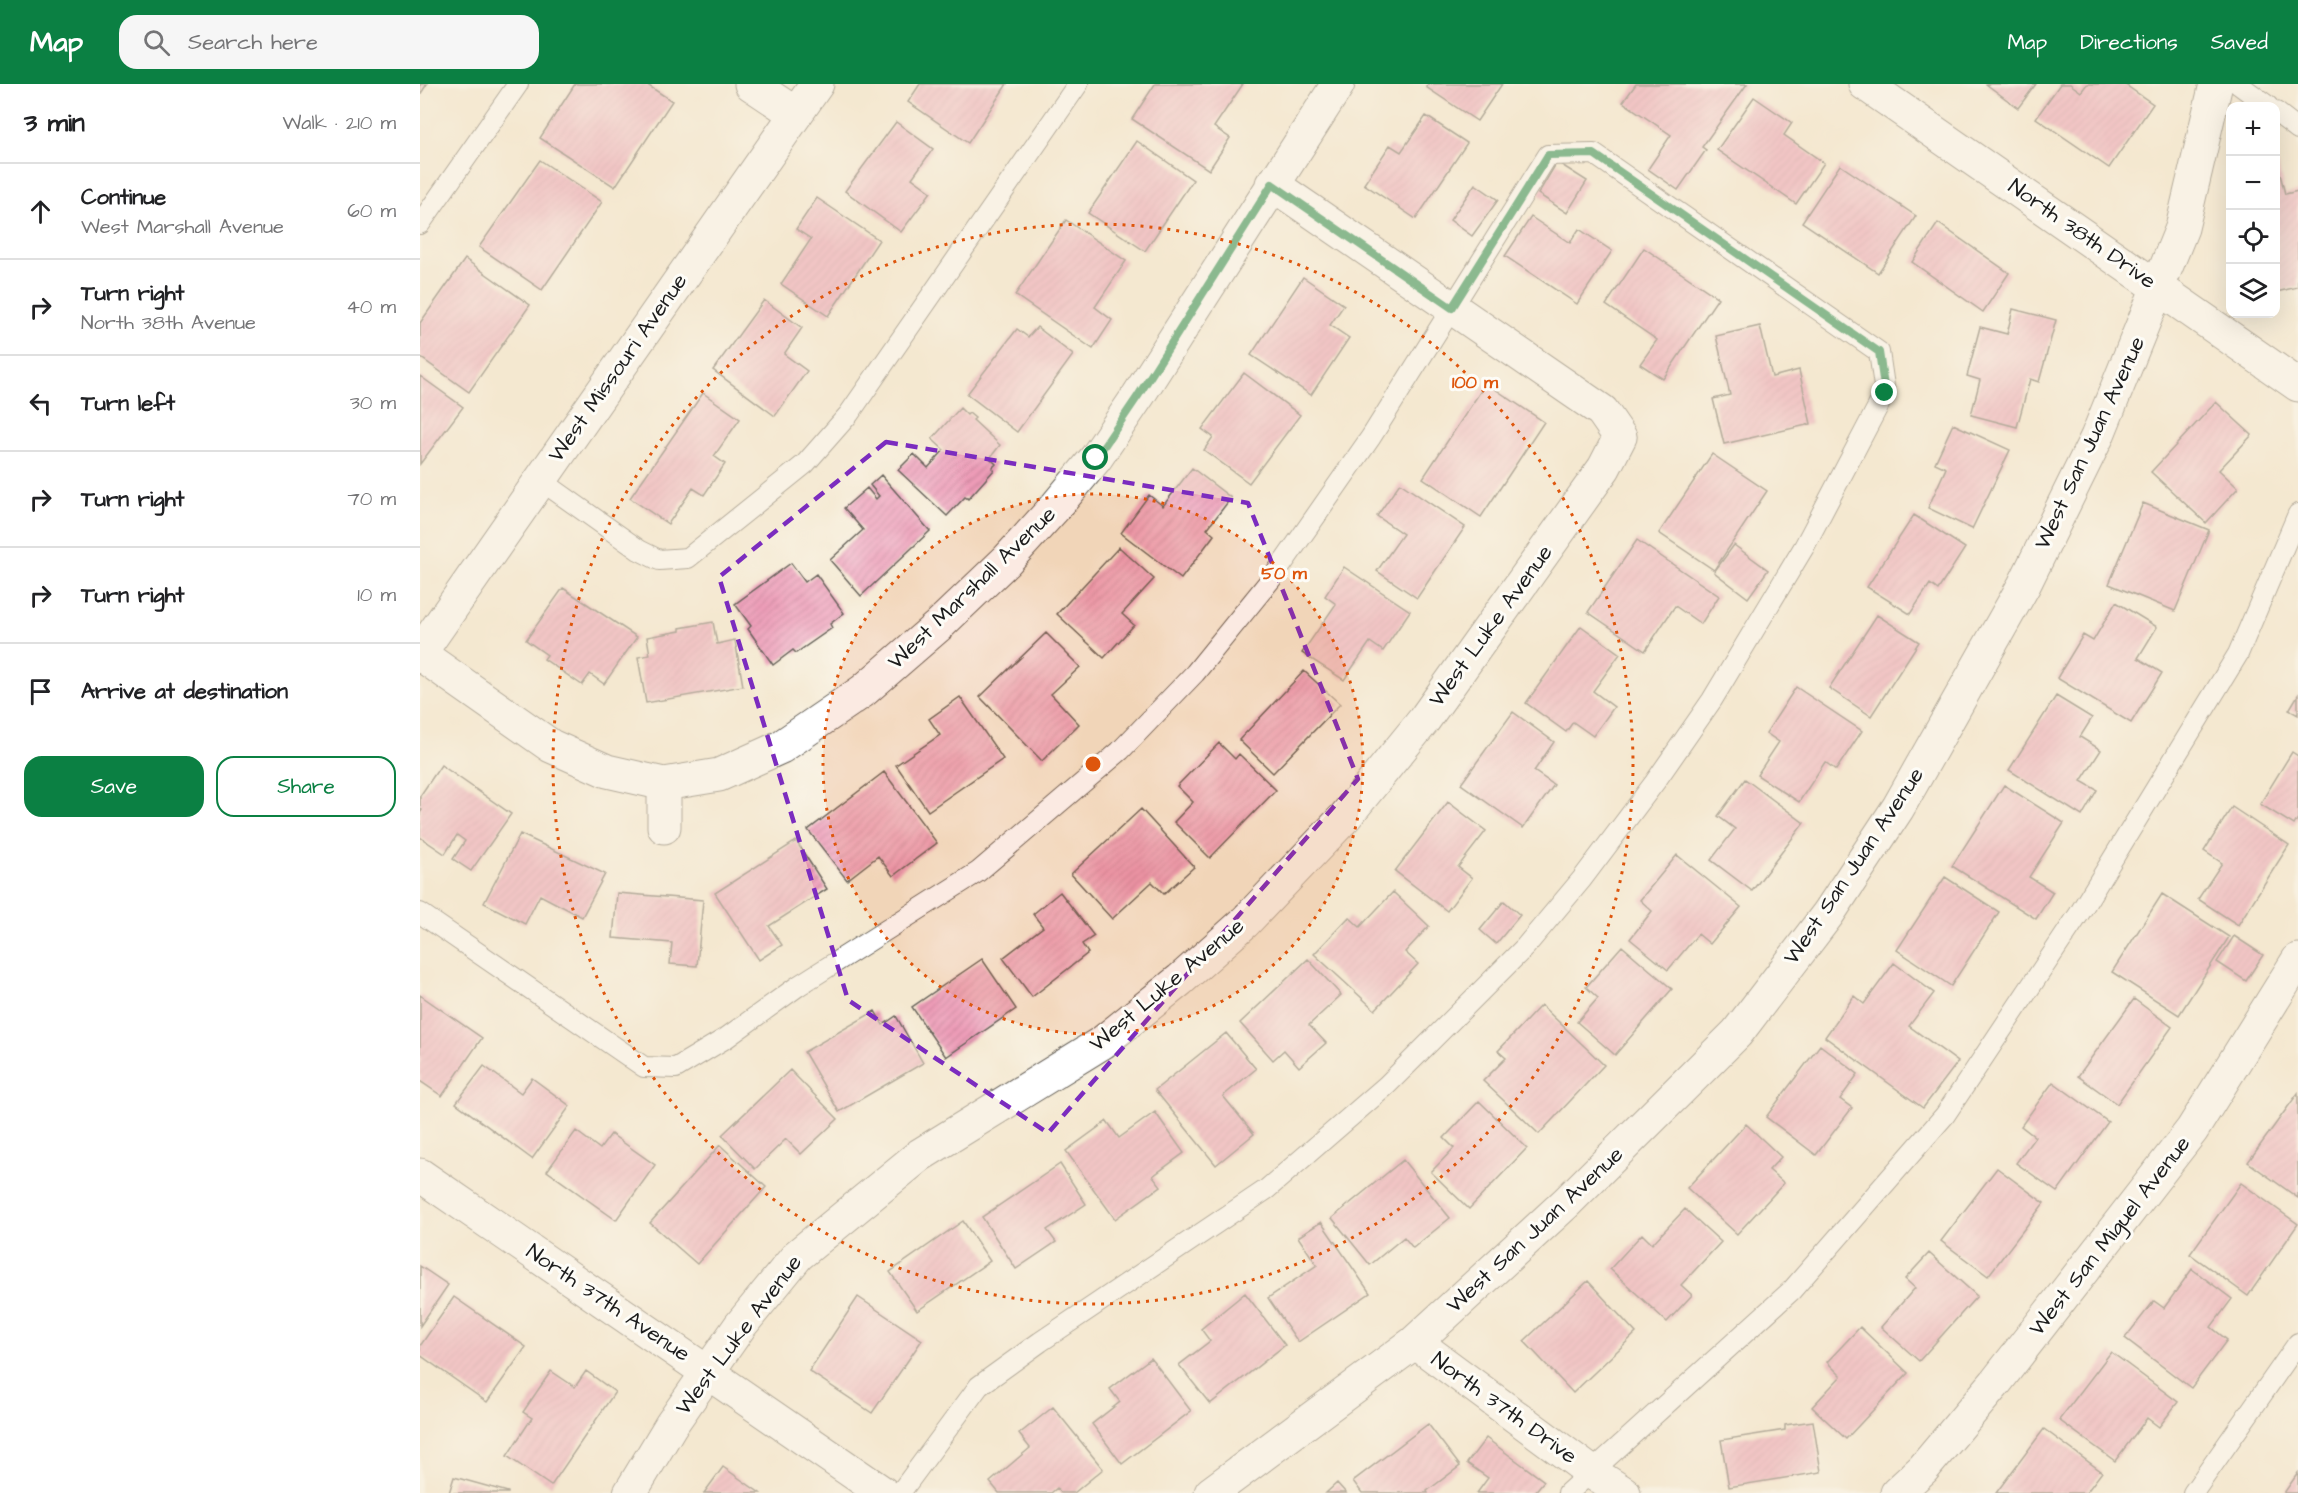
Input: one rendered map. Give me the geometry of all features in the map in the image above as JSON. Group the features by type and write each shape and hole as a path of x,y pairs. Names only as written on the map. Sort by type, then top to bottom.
{"street":[{"path":"752,84 796,114"},
{"name":"West Missouri Avenue","path":"420,653 539,479 817,84"},
{"name":"West Marshall Avenue","path":"420,653 551,746 607,771 664,784 719,775 781,747 863,691 938,626 1006,561 1057,505 1096,458 1138,396 1338,84"},
{"name":"North 38th Drive","path":"1865,84 2298,385"},
{"name":"West San Juan Avenue","path":"1211,1493 1415,1342 1566,1203 1737,1033 1828,914 1898,808 2024,585 2097,437 2182,228 2216,84"},
{"path":"1272,184 1452,308"},
{"name":"West Luke Avenue","path":"630,1493 671,1425 740,1326 798,1255 920,1155 1103,1042 1180,980 1244,923 1345,817 1424,720 1604,468 1620,437 1602,411 1452,308"},
{"path":"663,827 664,784"},
{"name":"West San Miguel Avenue","path":"1897,1493 1923,1469 1996,1382 2192,1130 2298,960"},
{"name":"North 37th Avenue","path":"420,1175 884,1493"},
{"name":"North 37th Drive","path":"1415,1342 1580,1482 1624,1493"}],"lane":[{"path":"420,224 518,84"},
{"path":"539,479 639,550 659,560 688,558 805,464 849,414 1078,84"},
{"path":"2238,84 2263,102"},
{"path":"2280,115 2298,129"},
{"path":"420,913 644,1067 676,1068 726,1038 798,986 978,872 1120,751 1195,673 1276,573 1371,437 1548,155 1594,154 1879,352 1885,393 1804,547 1712,700 1655,782 1588,870 1525,946 1387,1085 1267,1189 1040,1342 979,1386 900,1493"},
{"path":"1580,1482 1792,1290 1945,1115 2079,914 2238,654 2298,514"},
{"path":"2193,1493 2298,1343"}],"highlighted area":[{"path":"886,442 1248,503 1358,779 1048,1133 848,1000 719,577"}],"building":[{"path":"420,84 427,84 420,95"},
{"path":"575,84 646,84 672,101 615,187 540,138"},
{"path":"920,84 1007,84 968,143 908,102"},
{"path":"1155,84 1243,84 1214,127 1230,138 1209,170 1132,119"},
{"path":"1428,84 1502,84 1477,121 1426,87"},
{"path":"1636,84 1747,84 1702,147 1706,150 1678,190 1648,169 1671,135 1623,102"},
{"path":"1986,84 2036,84 2018,108"},
{"path":"2060,84 2070,84 2081,92 2087,84 2124,84 2153,104 2109,168 2036,118"},
{"path":"1754,97 1792,123 1784,135 1824,163 1796,204 1717,150"},
{"path":"1426,116 1467,143 1416,219 1364,184 1390,145 1401,152"},
{"path":"896,122 933,149 912,178 931,192 901,232 845,191"},
{"path":"1137,141 1193,180 1145,251 1088,213"},
{"path":"540,160 602,202 542,290 479,247"},
{"path":"1557,162 1587,181 1567,213 1538,194"},
{"path":"1840,165 1916,216 1878,273 1802,222"},
{"path":"2280,174 2285,194 2298,191 2298,287 2280,291"},
{"path":"1475,184 1498,200 1472,236 1450,220"},
{"path":"817,198 879,240 828,316 781,284 811,239 796,229"},
{"path":"1531,217 1570,243 1579,229 1612,251 1577,304 1505,256"},
{"path":"1066,220 1126,261 1095,307 1112,320 1093,349 1015,295"},
{"path":"1938,223 2009,273 1983,312 1912,262"},
{"path":"1644,248 1718,298 1663,379 1640,364 1657,340 1606,305"},
{"path":"465,259 530,305 469,392 420,357 420,323"},
{"path":"1303,277 1344,305 1330,325 1349,338 1311,395 1251,355"},
{"path":"764,300 802,328 784,354 807,371 775,416 713,370"},
{"path":"2013,309 2056,320 2039,382 2030,379 2017,427 1971,415 1980,380 1967,376 1980,327 2007,334"},
{"path":"1760,326 1772,377 1799,370 1811,424 1724,444 1713,399 1730,395 1716,336"},
{"path":"1037,327 1073,355 1017,432 967,394 1017,329 1028,337"},
{"path":"1244,373 1300,415 1249,483 1204,450 1213,437 1202,429"},
{"path":"420,376 463,407 420,464"},
{"path":"1486,383 1544,422 1481,517 1423,478"},
{"path":"703,393 740,419 714,456 725,464 704,495 693,488 668,524 630,498"},
{"path":"2216,402 2252,435 2219,470 2238,488 2206,523 2151,472"},
{"path":"960,408 967,415 969,413 975,418 973,420 1000,445 990,458 996,464 992,468 994,470 968,499 965,497 947,516 898,470 914,454 928,468 944,450 932,439"},
{"path":"1953,424 2010,450 1972,529 1928,508 1946,468 1935,463"},
{"path":"1712,454 1767,491 1714,570 1659,533"},
{"path":"1192,468 1231,498 1207,529 1214,535 1181,579 1121,533 1149,495 1163,506"},
{"path":"881,475 930,531 861,596 830,560 863,530 844,508 867,488 876,499 879,496 870,485"},
{"path":"1400,483 1465,527 1417,598 1377,571 1403,534 1377,516"},
{"path":"2143,503 2209,530 2175,611 2109,584"},
{"path":"1914,515 1965,548 1938,590 1930,584 1910,614 1867,587"},
{"path":"1637,540 1719,596 1701,624 1675,606 1645,651 1588,612"},
{"path":"1734,545 1768,570 1748,598 1714,572"},
{"path":"1119,547 1154,579 1122,614 1134,625 1104,658 1057,614"},
{"path":"791,563 805,582 816,574 844,613 830,624 832,628 796,653 793,650 773,665 748,629 751,626 735,604"},
{"path":"1344,567 1410,611 1383,651 1370,642 1344,680 1302,653 1336,604 1325,596"},
{"path":"563,588 637,637 604,684 590,674 582,685 544,659 547,655 526,640"},
{"path":"2116,602 2157,627 2138,658 2162,673 2131,723 2057,678 2083,635 2093,641"},
{"path":"1877,615 1919,642 1871,716 1829,688"},
{"path":"713,622 717,644 735,640 743,686 646,703 638,657 650,655 647,637"},
{"path":"1581,626 1620,654 1593,691 1614,707 1593,736 1573,722 1566,732 1526,703"},
{"path":"1046,633 1080,667 1051,694 1079,724 1042,761 980,697"},
{"path":"1304,671 1340,704 1273,773 1239,740"},
{"path":"1796,687 1862,731 1836,770 1825,762 1799,802 1757,775 1779,742 1766,733"},
{"path":"2298,695 2298,715 2289,710"},
{"path":"2056,696 2092,718 2080,737 2101,750 2081,781 2097,790 2082,816 2009,770"},
{"path":"960,697 1003,759 928,811 896,765 940,735 929,719"},
{"path":"1513,712 1554,742 1534,771 1554,785 1523,828 1461,784"},
{"path":"1219,743 1235,759 1239,754 1276,790 1210,858 1174,822 1193,802 1177,786"},
{"path":"2292,752 2298,756 2298,818 2294,825 2260,804"},
{"path":"441,765 511,814 471,871 453,859 465,841 457,835 445,854 420,837 422,810 420,809 420,796"},
{"path":"884,772 937,843 893,876 878,856 847,880 808,830"},
{"path":"1745,779 1804,823 1752,891 1711,860 1735,829 1718,816"},
{"path":"2004,785 2064,823 2029,877 2053,892 2036,919 1952,866"},
{"path":"1448,802 1486,831 1458,867 1472,878 1447,911 1395,871"},
{"path":"2232,807 2289,845 2238,925 2198,899 2222,863 2204,851"},
{"path":"1141,809 1194,867 1164,894 1152,882 1112,919 1071,874"},
{"path":"520,834 605,874 582,917 540,895 525,924 484,903"},
{"path":"796,841 827,889 769,926 782,945 759,960 715,893"},
{"path":"1677,855 1741,907 1710,944 1698,934 1668,970 1630,939 1652,911 1640,900"},
{"path":"1945,877 1999,912 1951,986 1897,950"},
{"path":"1060,892 1094,936 1082,944 1088,953 1032,997 1003,958 1043,927 1033,914"},
{"path":"1393,892 1429,926 1405,952 1418,964 1375,1010 1314,954 1349,917 1360,927"},
{"path":"617,893 703,900 697,966 670,964 672,943 613,938"},
{"path":"2162,894 2229,937 2179,1015 2112,972"},
{"path":"1504,901 1520,915 1496,944 1480,930"},
{"path":"2234,936 2263,955 2246,981 2217,962"},
{"path":"1622,946 1672,989 1615,1055 1577,1022 1598,998 1586,987"},
{"path":"982,959 1016,1009 946,1057 912,1007"},
{"path":"1308,959 1341,995 1309,1025 1326,1043 1299,1067 1284,1050 1273,1060 1240,1023"},
{"path":"1894,963 1934,993 1909,1026 1958,1062 1923,1108 1825,1037 1854,996 1864,1004"},
{"path":"420,995 482,1038 442,1096 420,1081"},
{"path":"2134,999 2172,1027 2117,1104 2078,1076"},
{"path":"1541,1005 1604,1065 1539,1134 1483,1081 1506,1058 1498,1051"},
{"path":"875,1011 883,1025 896,1016 923,1063 839,1112 804,1052"},
{"path":"1226,1033 1256,1069 1223,1096 1254,1134 1216,1165 1155,1090"},
{"path":"1820,1045 1858,1074 1840,1099 1852,1108 1816,1155 1766,1117"},
{"path":"484,1066 521,1093 532,1078 570,1106 532,1159 456,1103"},
{"path":"790,1070 838,1119 801,1154 786,1139 755,1169 722,1135"},
{"path":"2053,1082 2108,1122 2057,1192 2016,1163 2035,1137 2021,1126"},
{"path":"2298,1093 2298,1198 2248,1162"},
{"path":"1479,1101 1527,1148 1469,1209 1431,1172 1454,1148 1444,1138"},
{"path":"1155,1112 1184,1153 1153,1176 1161,1186 1115,1219 1066,1151 1107,1121 1119,1138"},
{"path":"1746,1124 1781,1157 1769,1170 1784,1183 1737,1234 1687,1188"},
{"path":"576,1131 600,1149 611,1134 655,1165 616,1220 547,1171"},
{"path":"720,1145 766,1187 697,1264 650,1223"},
{"path":"1403,1160 1450,1218 1413,1248 1404,1237 1370,1265 1332,1218"},
{"path":"1060,1164 1086,1204 1047,1230 1056,1242 1016,1269 982,1217"},
{"path":"1997,1168 2044,1203 1988,1276 1941,1241"},
{"path":"2241,1183 2298,1224 2248,1296 2190,1254"},
{"path":"1685,1209 1721,1242 1681,1285 1692,1295 1667,1322 1610,1269 1642,1234 1652,1244"},
{"path":"963,1221 990,1261 917,1311 890,1272"},
{"path":"1321,1222 1370,1293 1298,1342 1268,1298 1317,1265 1298,1237"},
{"path":"1929,1253 1977,1296 1919,1361 1881,1327 1915,1288 1905,1279"},
{"path":"420,1266 448,1285 420,1326"},
{"path":"2192,1269 2232,1299 2211,1327 2227,1340 2191,1388 2125,1338 2154,1301 2164,1308"},
{"path":"1588,1281 1636,1333 1573,1393 1524,1341"},
{"path":"1245,1293 1285,1345 1210,1404 1179,1365 1210,1341 1201,1329"},
{"path":"454,1297 526,1347 487,1402 420,1355 420,1346"},
{"path":"858,1297 922,1340 872,1413 809,1371"},
{"path":"1860,1327 1908,1373 1846,1439 1812,1407 1841,1376 1827,1362"},
{"path":"2111,1352 2178,1402 2159,1427 2147,1418 2115,1461 2059,1420"},
{"path":"1151,1358 1191,1411 1122,1464 1092,1424 1120,1402 1110,1389"},
{"path":"551,1371 575,1387 586,1371 615,1392 551,1486 507,1456 532,1418 523,1412"},
{"path":"1053,1407 1103,1469 1074,1493 1061,1493 1057,1488 1051,1493 999,1493 990,1482 1030,1448 1019,1434"},
{"path":"1813,1421 1821,1472 1729,1487 1721,1440 1785,1430 1785,1425"},
{"path":"1428,1424 1460,1466 1427,1491 1428,1493 1362,1493 1353,1481"},
{"path":"2044,1429 2102,1472 2086,1493 1996,1493"},
{"path":"1486,1438 1544,1481 1534,1493 1477,1493 1488,1478 1467,1463"},
{"path":"723,1467 760,1493 704,1493"},
{"path":"2298,1473 2298,1493 2284,1493"},
{"path":"454,1477 508,1492 508,1493 449,1493"},
{"path":"1337,1483 1346,1493 1326,1493"}],"route":[{"path":"1096,458 1138,396 1272,184 1452,308 1548,155 1594,154 1879,352 1885,393"}]}
